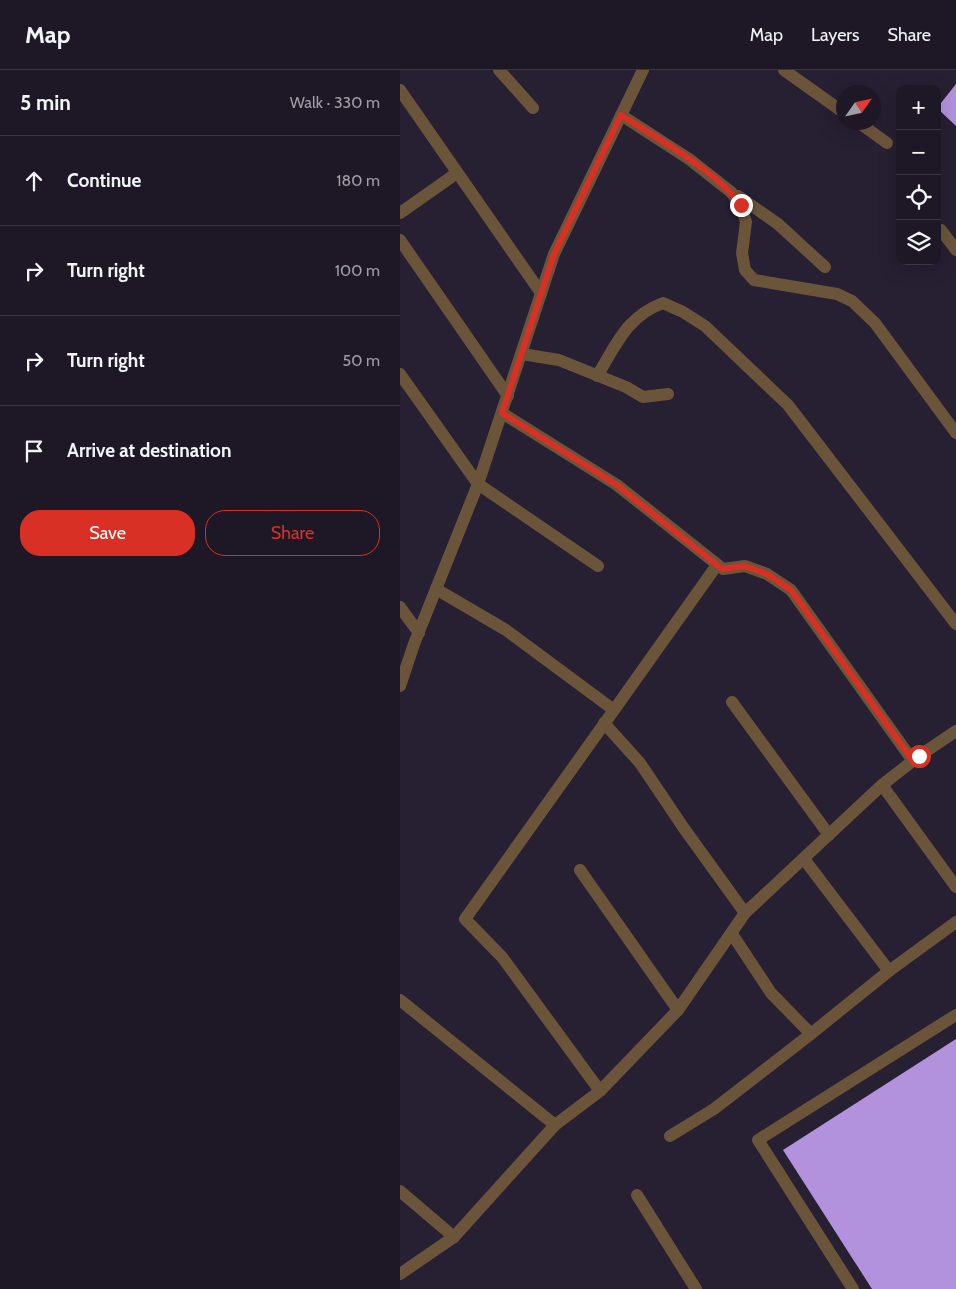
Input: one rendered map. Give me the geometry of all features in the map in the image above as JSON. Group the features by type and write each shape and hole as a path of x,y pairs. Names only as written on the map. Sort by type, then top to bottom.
{"street":[{"path":"499,70 533,108"},
{"path":"400,686 478,484 554,254 643,70"},
{"path":"784,70 836,106"},
{"path":"400,90 541,293"},
{"path":"621,115 689,159 778,224 825,267"},
{"path":"869,130 887,143"},
{"path":"400,213 458,173"},
{"path":"732,192 741,205 746,222 742,253 745,270 754,280 837,294 852,301 875,323 956,434"},
{"path":"941,230 956,250"},
{"path":"400,240 508,396"},
{"path":"597,376 622,334 634,320 650,308 663,303 705,326 788,405 956,624"},
{"path":"522,354 559,360 626,387 643,397 668,394"},
{"path":"400,374 478,484 598,566"},
{"path":"502,413 617,485 722,569 745,566 767,574 791,590 913,761"},
{"path":"600,1091 502,957 465,919 717,565"},
{"path":"436,589 506,630 614,710"},
{"path":"400,607 419,633"},
{"path":"732,702 830,835"},
{"path":"604,724 640,763 683,827 746,913"},
{"path":"400,1274 454,1237 555,1125 600,1091 678,1010 746,913 882,785 956,731"},
{"path":"882,785 956,887"},
{"path":"804,859 889,971"},
{"path":"580,870 678,1010"},
{"path":"670,1136 714,1109 889,971 956,922"},
{"path":"732,934 771,993 811,1034"},
{"path":"400,1000 555,1125"},
{"path":"853,1289 758,1140 956,1015"},
{"path":"400,1191 454,1237"},
{"path":"637,1195 696,1289"}],"building":[{"path":"956,84 956,126 941,112 941,103"},
{"path":"956,1039 956,1289 872,1289 783,1150"}],"route":[{"path":"741,205 732,192 689,159 621,115 554,254 502,413 617,485 722,569 745,566 767,574 791,590 913,761 919,756"}]}
